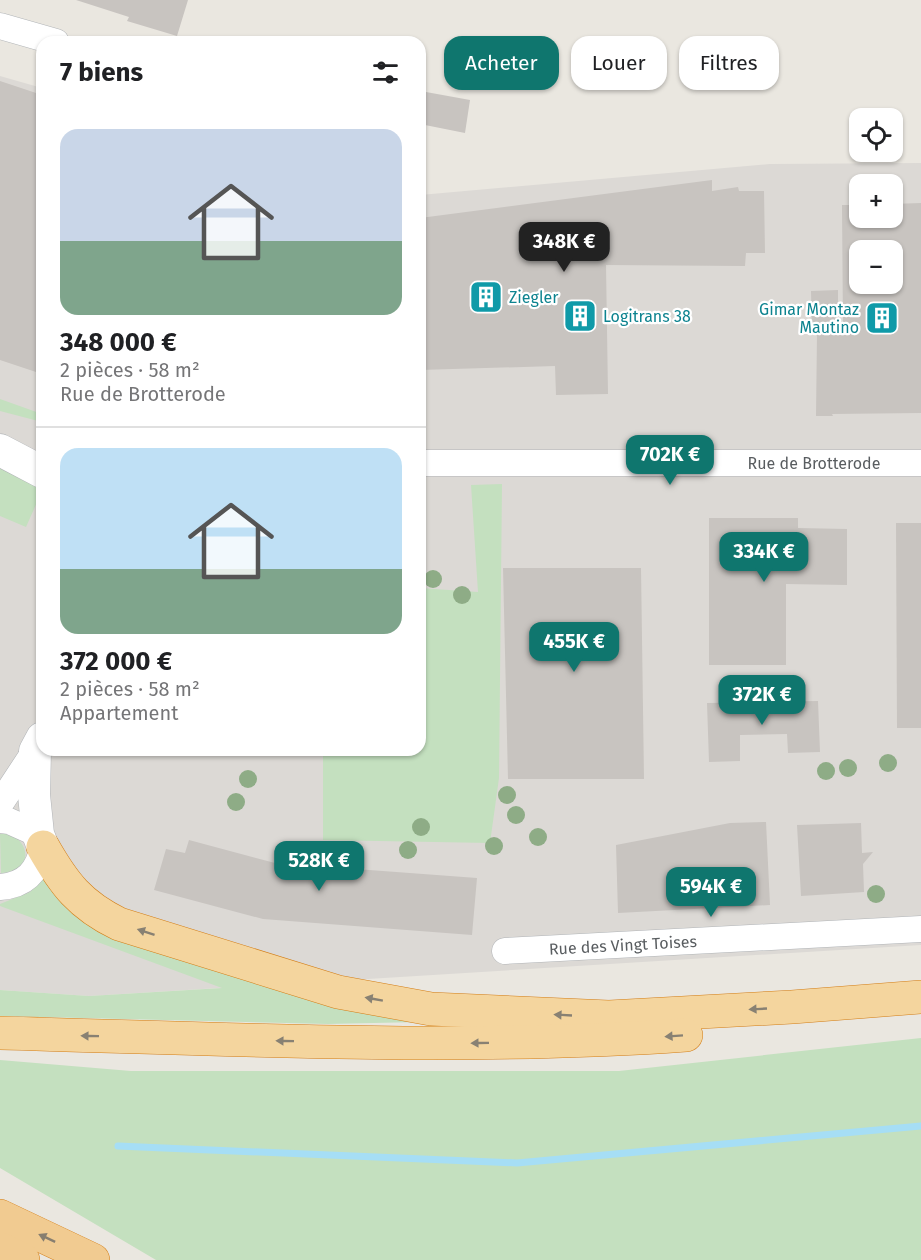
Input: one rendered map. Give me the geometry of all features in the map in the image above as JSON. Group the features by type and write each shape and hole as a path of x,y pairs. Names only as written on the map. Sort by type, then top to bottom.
{"highway":[{"path":"40,841 70,890 100,915 119,924 338,992 432,1009 609,1017 921,997"},
{"path":"0,1033 412,1044 602,1041 814,1026 921,1015"},
{"path":"0,1216 93,1260"},
{"path":"0,1249 23,1260"}],"street":[{"path":"0,26 36,36"},
{"path":"0,440 36,446"},
{"path":"0,450 36,469"},
{"name":"Rue de Brotterode","path":"426,463 921,463"},
{"path":"0,804 36,747"},
{"path":"0,887 17,883 30,875 39,863 40,841 34,795 37,756"},
{"path":"0,820 15,823 40,841"},
{"name":"Rue des Vingt Toises","path":"505,951 921,929"}],"shaded area":[{"path":"0,76 36,86 36,756 426,756 426,194 770,164 921,163 921,945 89,996 0,990"}],"green space":[{"path":"0,399 36,412 36,420 0,411"},
{"path":"0,468 36,484 36,504 26,527 0,516"},
{"path":"502,484 499,778 490,843 323,840 323,756 426,756 426,588 478,592 471,485"},
{"path":"10,833 23,845 25,858 18,868 1,873 0,834"},
{"path":"47,874 62,897 419,1022 328,1024 0,1016 0,990 89,996 222,988 0,906 0,904 30,892"},
{"path":"921,1038 921,1260 156,1260 0,1168 0,1060 131,1071 619,1071"}],"building":[{"path":"76,0 188,0 177,36 127,21 129,17"},
{"path":"0,81 36,93 36,372 0,360"},
{"path":"426,92 470,100 465,133 426,125"},
{"path":"712,180 712,191 738,187 739,191 764,191 765,253 746,253 745,266 606,265 608,394 556,395 555,366 426,370 426,217"},
{"name":"Gimar Montaz Mautino","path":"921,203 921,413 816,416 817,334 812,334 811,291 838,290 838,328 843,328 842,205 849,205 849,228 903,228 903,204"},
{"path":"709,518 798,518 798,528 847,529 847,585 786,584 786,665 709,665"},
{"path":"896,523 921,523 921,728 897,728"},
{"path":"503,568 641,568 644,779 508,779"},
{"path":"818,701 820,752 788,753 787,734 740,735 740,761 709,762 707,703"},
{"path":"766,822 770,905 618,913 616,845 730,823"},
{"path":"861,823 862,853 873,852 863,864 864,892 801,896 797,825"},
{"path":"189,840 275,863 477,878 472,935 263,919 154,890 166,849 185,853"}],"waterway":[{"path":"118,1146 517,1163 921,1126"}],"place":[{"name":"Ziegler","path":"486,297"},
{"name":"Logitrans 38","path":"580,316"},
{"name":"Gimar Montaz Mautino","path":"882,318"}]}
